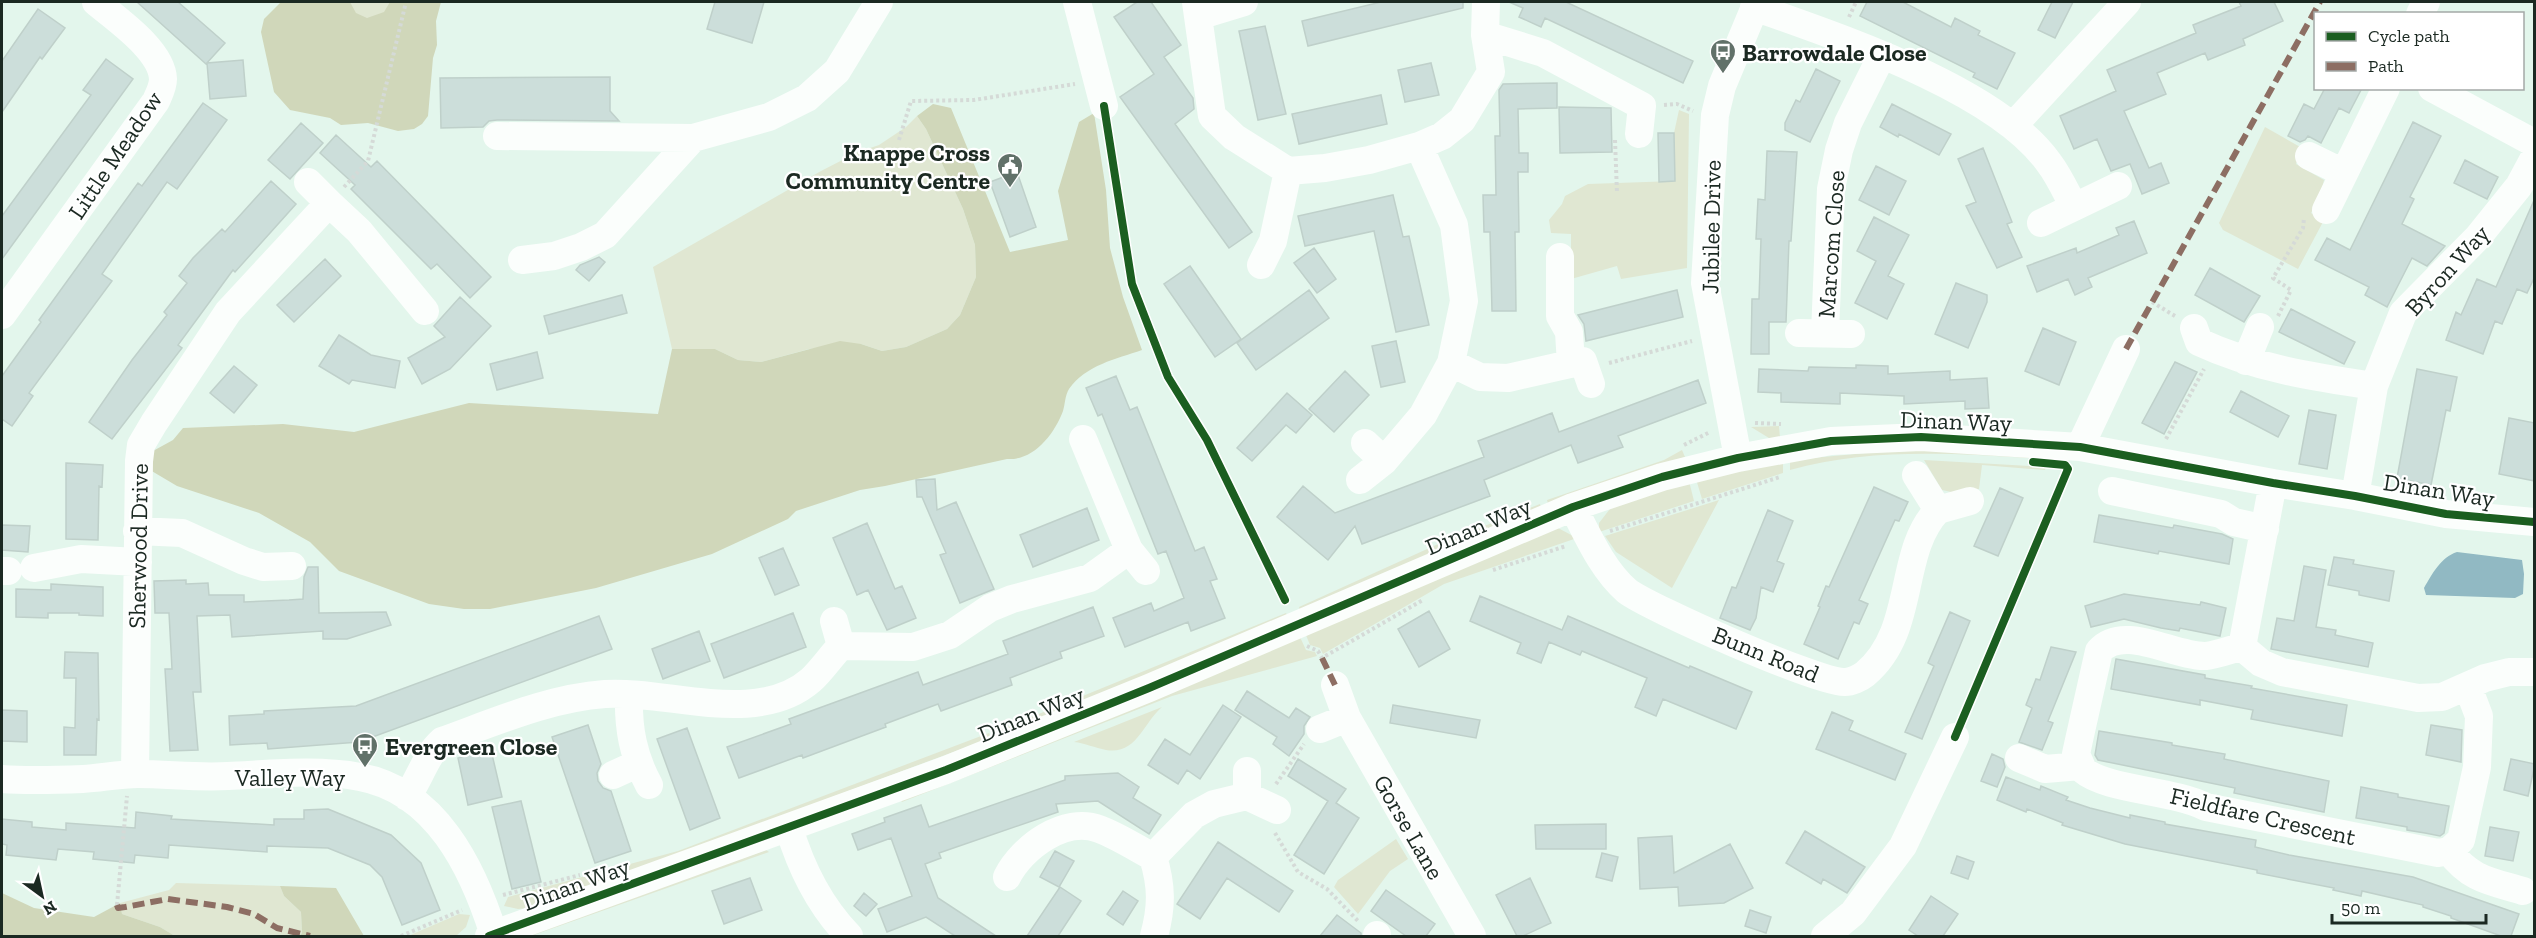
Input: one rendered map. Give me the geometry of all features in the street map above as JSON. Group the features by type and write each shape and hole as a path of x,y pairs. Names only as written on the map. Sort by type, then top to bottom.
{"street":[{"name":"Little Meadow","path":"2,315 156,101 163,86 160,64 147,46 96,2"},
{"path":"498,136 693,138 769,117 807,98 837,71 879,2"},
{"path":"1077,2 1100,93"},
{"path":"1244,2 1197,9 1212,116 1234,137 1288,171 1325,168 1369,160 1419,146 1442,136 1462,120 1491,72 1485,35 1486,2"},
{"path":"2013,126 2127,2"},
{"path":"1755,4 1882,56 1956,91 2013,126 2049,162 2074,207"},
{"name":"Jubilee Drive","path":"1738,458 1705,283 1715,115 1722,86 1755,4"},
{"path":"1485,35 1543,53 1642,106 1639,134"},
{"name":"Marcom Close","path":"1825,333 1831,189 1839,150 1848,123 1882,56"},
{"path":"2317,210 2344,173 2385,90"},
{"path":"2436,90 2535,143"},
{"path":"522,260 554,256 581,247 605,235 693,138"},
{"path":"1360,480 1374,452 1423,415 1451,363 1464,301 1454,225 1419,146"},
{"path":"2309,156 2344,173"},
{"name":"Byron Way","path":"2355,496 2374,386 2403,314 2478,237 2519,186 2535,158"},
{"path":"1261,265 1273,241 1288,171"},
{"path":"308,182 359,231 424,311"},
{"path":"2041,223 2118,186"},
{"name":"Sherwood Drive","path":"132,774 141,445 228,312 329,203"},
{"path":"1451,363 1480,377 1508,378 1583,372 1569,332 1560,316 1560,258"},
{"path":"2246,361 2259,327"},
{"path":"2194,328 2199,342 2246,361 2303,376 2374,386"},
{"path":"2072,456 2126,349"},
{"name":"Dinan Way","path":"492,935 946,770 1149,688 1573,507 1662,477 1738,458 1831,441 1922,437 2273,483 2446,514 2535,522"},
{"path":"407,797 417,783 432,750 442,741 533,709 579,697 629,695 701,703 760,702 789,693 810,680 838,633 914,647 950,635 990,608 1012,599 1090,578 1137,560 1083,439"},
{"path":"1916,476 1938,510 1970,501"},
{"path":"2242,646 2273,483"},
{"path":"2112,491 2221,514 2234,522 2265,529"},
{"name":"Bunn Road","path":"1573,507 1600,558 1618,583 1641,600 1816,676 1844,682 1866,674 1882,654 1895,631 1906,597 1912,562 1922,529 1938,510"},
{"path":"137,531 182,533 244,561 263,567 292,566"},
{"path":"14,570 81,559 138,562"},
{"path":"2019,758 2045,769 2081,766 2076,754 2099,651 2107,642 2123,639 2205,656 2242,646"},
{"path":"2242,646 2261,663 2282,672 2418,698 2442,697 2485,678 2509,672 2535,672"},
{"name":"Gorse Lane","path":"1335,685 1347,718 1472,936"},
{"path":"2468,687 2479,716 2477,767 2461,840 2449,851 2461,867 2476,876 2523,891"},
{"path":"629,695 628,724 633,775"},
{"path":"1320,729 1347,718"},
{"path":"1825,936 1853,913 1903,846 1955,737"},
{"name":"Fieldfare Crescent","path":"2081,766 2086,773 2110,782 2188,798 2206,807 2439,853 2449,851"},
{"name":"Valley Way","path":"2,779 82,779 132,774 214,777 326,773 362,777 385,785 407,797 430,815 453,843 480,893 492,935"},
{"path":"1153,857 1194,815 1214,804 1261,798"},
{"path":"789,828 800,863 811,884 823,905 849,936"},
{"path":"1005,882 1014,864 1044,837 1071,828 1097,828 1153,857 1160,879 1159,920 1154,936"}],"path":[{"path":"329,203 368,161 406,2"},
{"path":"899,140 911,101 1100,93"},
{"path":"1642,106 1677,104 1693,111 1715,115"},
{"path":"2259,327 2263,319 2274,324 2291,290 2273,278 2303,228 2304,216 2317,210"},
{"path":"1583,372 1715,335"},
{"path":"2164,442 2215,350"},
{"path":"1955,737 2072,456"},
{"path":"1491,570 1787,475"},
{"path":"1322,658 1424,599"},
{"path":"1320,729 1318,738 1301,745 1261,798 1276,833 1298,872 1327,889 1372,932"},
{"path":"117,905 132,774"}],"green space":[{"path":"281,2 350,2 356,13 367,18 384,12 390,2 441,2 436,21 437,45 433,58 428,116 422,124 414,129 398,131 368,123 341,125 330,118 290,110 274,92 261,32 264,19"},
{"path":"327,2 400,2 389,38"},
{"path":"933,104 951,108 1010,252 1068,240 1058,191 1079,122 1094,113 1106,190 1110,248 1123,297 1142,350 1093,368 1076,381 1068,391 1063,411 1054,429 1041,445 1025,456 860,490 796,511 788,519 712,554 596,588 490,609 464,609 429,604 339,571 310,542 259,513 177,486 150,470 153,451 173,440 183,428 283,424 354,432 469,403 658,414 672,349 715,349 738,360 761,362 840,341 861,344 882,351 906,347 947,329 960,315 976,277 975,245 963,209 926,129 917,116"},
{"path":"1679,110 1689,114 1687,268 1621,279 1617,266 1571,279 1571,234 1551,233 1549,220 1562,204 1565,196 1588,184 1675,181 1674,133"},
{"path":"917,116 926,129 963,209 975,245 976,277 960,315 947,329 906,347 882,351 861,344 809,349 761,362 738,360 715,349 672,349 653,267 821,171 858,152 879,145 906,127"},
{"path":"2265,127 2302,148 2296,164 2324,180 2320,197 2311,213 2324,220 2298,269 2223,230 2219,223"},
{"path":"1779,426 1780,438 1769,438 1751,427"},
{"path":"1682,450 1685,457 1548,504 1547,500 1664,460"},
{"path":"1888,451 2030,454 2029,458 1939,454 1879,455 1819,463 1790,470 1790,460"},
{"path":"1924,460 2046,467 2045,470 1982,465 1979,489 1956,493 1942,490"},
{"path":"1783,461 1783,473 1702,499 1696,479"},
{"path":"1689,481 1694,501 1599,532 1599,523 1613,505"},
{"path":"1719,500 1672,588 1616,552 1605,536"},
{"path":"1540,504 1541,507 1300,611 1299,607 1436,545"},
{"path":"1558,528 1577,538 1444,584 1323,654 1320,648 1310,645 1306,635"},
{"path":"1286,613 1288,617 999,735 997,731"},
{"path":"1300,637 1306,650 1315,652 1317,656 1172,696 902,802 900,799"},
{"path":"1162,707 1132,743 1125,748 1106,750 1074,742"},
{"path":"989,733 991,738 534,908 518,909 504,906 508,897 678,851"},
{"path":"1396,839 1408,859 1390,871 1358,914 1334,887 1338,880"},
{"path":"766,850 769,852 531,936 521,936"},
{"path":"176,883 280,886 284,896 301,912 302,933 299,936 175,936 160,927 122,914 120,903 169,890"},
{"path":"280,886 336,888 364,936 299,936 302,933 301,912 284,896"},
{"path":"2,893 34,908 94,917 120,903 122,914 160,927 175,936 2,936"},
{"path":"459,914 470,915 466,927 456,936 408,936"}],"water":[{"path":"2457,552 2522,560 2523,594 2515,598 2426,595 2424,588 2434,572 2446,558"}],"building":[{"path":"137,2 178,2 225,43 206,64"},
{"path":"715,2 764,2 752,43 707,29"},
{"path":"1137,2 1151,2 1181,45 1164,57 1193,98 1194,109 1175,124 1252,232 1229,248 1120,97 1154,74 1114,17"},
{"path":"1381,2 1463,2 1463,8 1308,46 1302,21"},
{"path":"1509,2 1566,2 1693,61 1683,83 1545,18 1541,27 1519,17 1523,8"},
{"path":"1867,2 1903,2 1951,27 1955,18 1980,31 1978,35 2015,53 1997,89 1973,77 1975,73 1860,16"},
{"path":"2052,2 2073,2 2055,38 2038,30"},
{"path":"2239,2 2274,2 2283,21 2243,39 2245,45 2208,60 2205,53 2157,73 2166,94 2124,111 2149,168 2161,163 2169,183 2142,194 2130,164 2111,171 2097,139 2074,149 2060,116 2116,91 2107,70 2196,33 2193,25 2241,6"},
{"path":"38,9 65,28 42,59 40,57 2,112 2,61"},
{"path":"1265,26 1286,114 1258,120 1239,31"},
{"path":"106,59 133,79 2,259 2,216 91,95 83,90"},
{"path":"243,60 246,96 210,99 207,63"},
{"path":"1431,63 1439,95 1405,102 1398,70"},
{"path":"1816,69 1840,81 1810,142 1785,130 1785,123 1796,100 1800,102"},
{"path":"610,77 610,111 619,121 497,120 489,121 483,127 441,128 440,78"},
{"path":"1557,83 1557,108 1518,109 1519,153 1528,153 1528,172 1518,172 1519,232 1515,232 1516,311 1492,311 1490,232 1484,232 1483,195 1496,195 1495,136 1500,136 1499,90 1503,84"},
{"path":"2324,90 2361,90 2349,113 2339,108 2321,143 2308,136 2300,142 2288,136 2304,104 2314,109"},
{"path":"1381,95 1387,124 1299,144 1292,114"},
{"path":"203,103 227,120 177,189 167,182 102,274 112,281 29,393 33,396 12,426 2,419 2,376 41,322 39,320 138,183 142,186"},
{"path":"1892,104 1951,134 1939,155 1899,134 1898,137 1880,127"},
{"path":"1559,107 1611,108 1612,152 1560,153"},
{"path":"2413,122 2441,136 2410,197 2414,199 2402,224 2445,246 2427,266 2412,258 2387,307 2365,295 2369,287 2315,260 2327,238 2350,250"},
{"path":"301,123 323,143 290,179 268,160"},
{"path":"1658,133 1674,133 1675,181 1659,182"},
{"path":"336,135 371,167 377,161 491,277 470,298 437,264 431,269 351,189 355,185 320,153"},
{"path":"1983,148 2012,222 2007,224 2022,257 1997,268 1966,206 1976,202 1958,159"},
{"path":"1767,151 1797,152 1791,241 1789,241 1786,322 1769,322 1769,354 1751,354 1752,299 1759,299 1761,239 1756,239 1758,199 1765,200"},
{"path":"2465,160 2498,177 2487,199 2454,183"},
{"path":"1876,166 1906,181 1889,215 1859,200"},
{"path":"1017,172 1036,227 1010,237 990,182"},
{"path":"271,181 296,204 235,272 233,270 178,345 182,348 112,439 89,422 167,315 164,312 187,283 179,276 193,258 222,229 225,232"},
{"path":"1393,195 1403,237 1409,236 1429,325 1396,332 1374,231 1305,246 1298,216"},
{"path":"2535,198 2535,276 2527,293 2517,289 2502,324 2495,321 2483,354 2446,340 2456,312 2461,315 2477,279 2496,287"},
{"path":"1874,217 1909,235 1888,276 1904,284 1887,319 1855,303 1876,261 1857,251"},
{"path":"2134,221 2147,253 2088,278 2092,287 2075,295 2068,279 2037,292 2027,266 2076,248 2077,253 2119,235 2116,228"},
{"path":"1314,248 1336,279 1317,293 1294,263"},
{"path":"599,257 605,262 589,281 576,270 580,265"},
{"path":"325,259 341,276 294,322 277,305"},
{"path":"1190,266 1241,339 1215,357 1164,284"},
{"path":"2210,268 2260,296 2244,322 2195,295"},
{"path":"1956,283 1987,295 1987,302 1968,348 1935,334"},
{"path":"1309,290 1329,318 1256,370 1237,343"},
{"path":"1677,290 1683,317 1586,341 1584,324 1578,315"},
{"path":"622,295 627,313 549,334 544,316"},
{"path":"460,297 491,326 450,369 422,384 408,358 445,337 434,326"},
{"path":"2291,309 2355,342 2344,364 2279,332"},
{"path":"2043,328 2076,342 2059,385 2025,371"},
{"path":"339,335 371,355 400,361 395,388 352,380 349,384 319,366"},
{"path":"1396,341 1405,382 1381,387 1372,346"},
{"path":"537,352 543,378 497,390 490,364"},
{"path":"2175,362 2197,372 2164,434 2142,423"},
{"path":"1856,365 1888,366 1888,374 1950,371 1950,380 1987,378 1989,408 1965,409 1965,401 1904,404 1904,396 1840,393 1840,404 1781,402 1781,393 1758,392 1759,369 1808,371 1809,367 1856,368"},
{"path":"234,366 257,385 234,413 210,393"},
{"path":"2417,369 2457,377 2450,411 2446,410 2431,485 2397,478"},
{"path":"1345,371 1369,395 1334,432 1309,409"},
{"path":"1116,376 1130,410 1137,407 1195,551 1204,547 1217,579 1210,581 1225,618 1191,631 1188,622 1125,647 1113,618 1151,603 1154,611 1184,598 1166,551 1158,554 1102,414 1098,416 1086,388"},
{"path":"1698,380 1706,403 1618,436 1623,447 1578,463 1571,445 1484,480 1490,496 1362,544 1355,526 1328,560 1277,517 1303,486 1335,513 1484,457 1478,441 1552,413 1559,432"},
{"path":"2241,391 2289,416 2278,437 2230,412"},
{"path":"1287,393 1312,415 1296,433 1286,425 1252,461 1237,448"},
{"path":"2309,410 2336,415 2327,469 2299,464"},
{"path":"2509,418 2535,423 2535,481 2499,474"},
{"path":"66,463 103,465 102,487 99,486 98,540 66,539"},
{"path":"935,479 937,510 956,502 994,589 960,603 940,555 946,553 922,497 917,497 916,480"},
{"path":"1874,487 1908,502 1899,521 1895,520 1859,600 1868,604 1859,624 1854,622 1838,659 1804,644 1820,607 1818,606 1826,586 1829,587"},
{"path":"2000,488 2023,498 1998,556 1974,546"},
{"path":"1087,508 1099,540 1033,567 1020,535"},
{"path":"1768,510 1793,521 1777,561 1784,564 1773,592 1761,587 1756,618 1750,630 1720,618 1732,587 1736,588"},
{"path":"2099,515 2222,534 2233,539 2229,564 2094,542"},
{"path":"867,523 895,589 902,586 916,618 887,630 868,590 857,595 833,538"},
{"path":"2,525 30,526 28,552 2,550"},
{"path":"783,548 799,585 775,595 759,558"},
{"path":"2334,557 2354,560 2353,564 2394,571 2389,601 2359,595 2359,591 2328,585"},
{"path":"2304,566 2326,570 2316,627 2336,630 2335,635 2373,643 2368,667 2271,649 2277,618 2294,621"},
{"path":"308,567 318,567 319,613 386,612 391,625 347,639 323,639 323,631 232,637 230,615 197,616 201,692 193,692 198,750 170,751 165,669 172,669 169,613 155,613 154,581 186,580 186,584 208,583 209,595 244,595 244,602 303,599 304,577"},
{"path":"51,584 103,587 103,616 48,613 48,618 16,617 16,589 51,590"},
{"path":"2124,594 2200,605 2201,602 2226,608 2220,636 2180,628 2179,631 2161,628 2124,619 2091,627 2085,606"},
{"path":"1480,596 1562,630 1568,616 1689,668 1690,666 1752,692 1736,729 1663,699 1656,716 1635,707 1647,678 1582,651 1580,655 1549,642 1541,663 1517,653 1521,643 1470,621"},
{"path":"1093,607 1104,636 1060,652 1062,658 1010,678 1012,685 941,711 938,704 885,724 886,727 803,758 802,755 739,778 727,747 791,724 789,719 918,672 923,685 1008,654 1003,641"},
{"path":"1429,611 1450,649 1419,667 1398,629"},
{"path":"1950,612 1970,621 1922,739 1905,732 1934,666 1928,663"},
{"path":"793,613 806,647 724,678 711,644"},
{"path":"599,616 612,649 359,742 268,749 267,743 230,745 229,716 264,714 264,711 356,706"},
{"path":"699,631 710,661 663,679 652,649"},
{"path":"2051,647 2076,652 2048,721 2053,723 2042,750 2019,742 2032,708 2026,705 2036,679 2040,680"},
{"path":"65,652 98,653 99,720 97,719 96,755 64,755 64,727 75,728 76,678 64,678"},
{"path":"2116,659 2205,675 2205,678 2252,686 2251,688 2347,705 2342,736 2251,719 2253,710 2200,700 2200,705 2111,689"},
{"path":"1247,691 1289,718 1296,708 1310,717 1304,726 1304,734 1289,756 1273,744 1277,737 1235,710"},
{"path":"1223,705 1241,717 1200,779 1187,770 1178,784 1148,765 1165,739 1190,755"},
{"path":"1393,705 1480,720 1476,738 1390,723"},
{"path":"2,710 27,711 27,742 2,741"},
{"path":"1832,712 1853,721 1849,730 1906,754 1895,780 1816,749"},
{"path":"588,725 601,764 597,773 598,781 603,788 611,791 631,851 595,863 552,737"},
{"path":"2431,725 2462,730 2461,762 2426,755"},
{"path":"687,728 720,818 690,830 657,739"},
{"path":"2099,731 2225,754 2224,759 2329,781 2324,812 2234,793 2235,788 2098,760 2095,755"},
{"path":"491,750 502,797 468,805 458,758"},
{"path":"1992,754 2003,759 2005,767 1997,787 1981,781"},
{"path":"1298,759 1346,789 1336,803 1359,818 1324,874 1294,855 1328,801 1288,776"},
{"path":"2511,759 2535,764 2528,796 2504,790"},
{"path":"1118,773 1139,787 1133,798 1161,815 1149,834 1098,801 1056,804 1058,812 939,853 941,858 925,864 938,898 996,936 955,936 926,917 887,932 878,909 912,896 891,838 858,850 852,834 885,822 884,818 921,805 929,827 1065,780 1065,776"},
{"path":"2006,777 2040,790 2041,786 2068,797 2066,800 2090,808 2130,818 2130,815 2165,822 2165,824 2256,840 2255,847 2413,877 2519,914 2511,936 2501,936 2423,907 2423,905 2362,891 2361,896 2333,890 2334,888 2257,873 2257,870 2125,844 2062,825 2063,823 2027,809 2026,812 1997,800"},
{"path":"2361,787 2398,794 2398,797 2449,806 2444,833 2440,836 2407,830 2407,827 2356,818"},
{"path":"521,801 541,882 512,889 492,807"},
{"path":"328,809 391,835 421,863 440,910 402,925 382,877 370,865 328,848 267,846 267,852 169,845 168,858 135,855 134,863 93,859 94,852 58,849 56,860 6,855 7,845 2,844 2,819 32,822 32,827 66,830 66,823 135,828 136,812 172,816 171,819 274,825 274,819 304,819 304,810"},
{"path":"1606,824 1606,849 1536,849 1535,825"},
{"path":"2490,827 2519,832 2513,861 2485,856"},
{"path":"1805,831 1865,867 1847,893 1823,879 1821,884 1786,863"},
{"path":"1672,836 1674,873 1730,844 1753,888 1724,903 1679,906 1678,887 1640,889 1638,838"},
{"path":"1218,842 1293,891 1279,912 1227,878 1200,919 1177,904"},
{"path":"1055,851 1074,861 1059,887 1040,877"},
{"path":"1602,853 1618,857 1612,881 1596,877"},
{"path":"1957,856 1974,862 1968,879 1951,873"},
{"path":"750,878 762,910 724,924 712,891"},
{"path":"1530,878 1551,923 1523,936 1517,936 1496,895"},
{"path":"1060,887 1081,901 1058,936 1027,936"},
{"path":"1386,890 1435,924 1426,936 1406,936 1371,911"},
{"path":"1123,891 1138,901 1123,925 1107,914"},
{"path":"864,893 877,904 866,916 854,906"},
{"path":"1931,896 1958,914 1943,936 1918,936 1909,930"},
{"path":"1750,910 1771,917 1766,933 1745,926"},
{"path":"1337,915 1361,933 1361,936 1320,936"}],"marked path":[{"path":"2314,12 2320,2"},
{"path":"2126,349 2314,13"},
{"path":"1322,658 1335,685"},
{"path":"117,905 118,908 168,899 227,907 254,914 277,928 310,936"}],"cycle path":[{"path":"1104,106 1132,284 1168,377 1207,440 1285,600"},
{"path":"489,936 946,770 1149,688 1573,507 1662,477 1738,458 1831,441 1921,437 2080,447 2446,514 2534,522"},
{"path":"1955,737 2068,469 2065,465 2033,462"}],"place":[{"name":"Barrowdale Close","path":"1723,75"},
{"name":"Knappe Cross Community Centre","path":"1010,189"},
{"name":"Evergreen Close","path":"365,769"}]}
